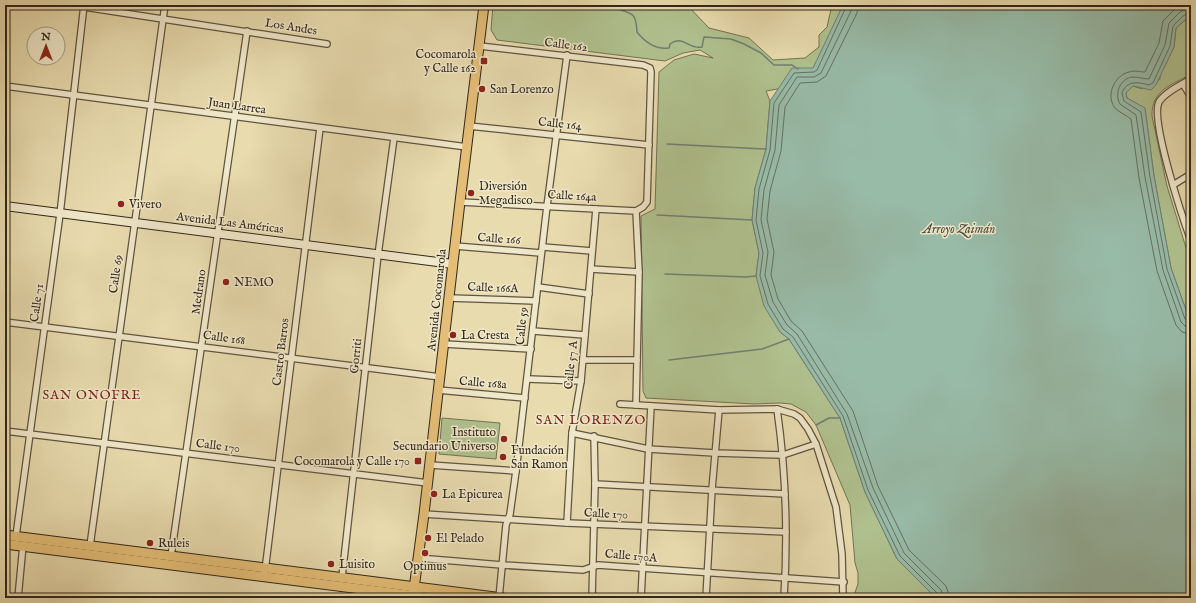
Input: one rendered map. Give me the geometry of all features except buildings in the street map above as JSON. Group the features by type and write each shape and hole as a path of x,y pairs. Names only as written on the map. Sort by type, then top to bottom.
{"main road":[{"name":"Avenida Cocomarola","path":"413,594 428,483 452,264 484,5"},
{"name":"Avenida Las Américas","path":"5,206 452,264"},
{"path":"5,535 342,577 432,598"},
{"path":"5,544 264,578 413,594 500,598"}],"street":[{"name":"Calle 69","path":"90,546 165,5"},
{"name":"Los Andes","path":"84,6 327,44"},
{"name":"Calle 71","path":"16,536 60,214 84,6"},
{"name":"Medrano","path":"172,556 236,117 247,31"},
{"name":"Calle 162","path":"480,46 567,55 643,65 650,68 649,145"},
{"name":"Calle 59","path":"500,598 506,525 516,471 526,398 532,331 567,55"},
{"path":"1191,79 1165,96 1158,104 1157,113 1173,185 1191,241"},
{"path":"1183,84 1191,97"},
{"name":"Juan Larrea","path":"5,86 467,147"},
{"name":"Calle 164","path":"469,126 649,145"},
{"name":"Castro Barros","path":"264,578 320,128"},
{"name":"Gorriti","path":"342,577 378,255 394,138"},
{"path":"636,405 639,272 636,211 647,202 649,145"},
{"path":"1173,185 1191,174"},
{"name":"Calle 164a","path":"460,202 636,211"},
{"name":"Calle 57 A","path":"567,523 572,433 581,381 596,209"},
{"name":"Calle 166","path":"455,246 592,251"},
{"path":"591,269 639,272"},
{"path":"538,287 589,294"},
{"name":"Calle 166A","path":"449,298 536,301"},
{"name":"Calle 168","path":"5,322 440,377"},
{"path":"532,331 585,335"},
{"path":"444,344 531,349"},
{"path":"583,360 637,360"},
{"path":"528,379 581,381"},
{"name":"Calle 168a","path":"438,390 526,398"},
{"path":"620,404 719,410 777,409 794,414 800,418 816,444 836,507 842,554 844,582 843,598"},
{"path":"641,598 651,406"},
{"path":"777,409 783,455 785,494 786,578 784,598"},
{"path":"706,598 709,530 719,410"},
{"name":"Calle 170","path":"5,431 428,483"},
{"path":"572,433 594,436 648,449 715,453 783,455 816,444"},
{"path":"592,598 595,484 594,436"},
{"path":"430,465 516,471"},
{"path":"595,484 785,494"},
{"name":"Calle 170","path":"424,514 644,527 786,532"},
{"path":"16,536 24,541 18,598"},
{"name":"Calle 170A","path":"418,558 583,570 598,565 844,582"}],"shaded area":[{"path":"493,5 687,5 709,28 749,38 773,60 805,58 819,47 819,35 827,27 832,5 844,5 839,42 795,86 766,91 770,101 766,149 755,188 752,220 759,253 756,276 780,332 789,339 840,418 865,492 897,559 936,598 853,598 858,584 858,573 855,563 850,505 816,425 806,412 791,404 780,403 754,404 646,398 643,391 641,216 655,209 659,72 674,60 694,54 713,58 700,50 683,53 665,61 497,40 491,30"},
{"path":"1191,15 1191,74 1170,85 1159,94 1155,100 1152,116 1167,186 1191,264 1191,324 1171,268 1154,176 1145,109 1127,98 1126,93 1133,86 1142,89 1160,79 1160,75 1174,47 1176,28"},
{"path":"442,418 500,423 496,459 439,454"}],"water":[{"name":"Arroyo Zaimán","path":"843,5 1191,5 1191,15 1176,28 1174,47 1156,85 1151,90 1133,86 1126,93 1127,98 1145,108 1154,176 1171,268 1191,324 1191,598 936,598 897,559 865,492 840,418 789,339 780,332 764,306 756,276 759,253 752,220 755,188 766,149 770,101 792,68 813,68"}],"waterway":[{"path":"617,5 618,9 628,12 635,18 637,32 643,39 659,48 669,48 670,44 675,41 683,41 693,46 702,47 704,37 731,39 761,53 774,65 792,65 798,69"},
{"path":"667,144 766,149"},
{"path":"657,215 752,220"},
{"path":"665,274 746,277 756,276"},
{"path":"669,360 762,349 789,339"},
{"path":"816,425 829,418 840,418"}],"place":[{"name":"Cocomarola y Calle 162","path":"484,61"},
{"name":"San Lorenzo","path":"482,89"},
{"name":"Diversión Megadisco","path":"471,193"},
{"name":"Vivero","path":"121,204"},
{"name":"NEMO","path":"226,282"},
{"name":"La Cresta","path":"453,335"},
{"name":"Instituto Secundario Universo","path":"504,439"},
{"name":"Fundación San Ramon","path":"503,457"},
{"name":"Cocomarola y Calle 170","path":"418,461"},
{"name":"La Epicurea","path":"434,494"},
{"name":"El Pelado","path":"428,538"},
{"name":"Ruleis","path":"150,543"},
{"name":"Optimus","path":"425,553"},
{"name":"Luisito","path":"331,564"}],"district":[{"name":"SAN ONOFRE","path":"92,395"},
{"name":"SAN LORENZO","path":"591,420"}]}
